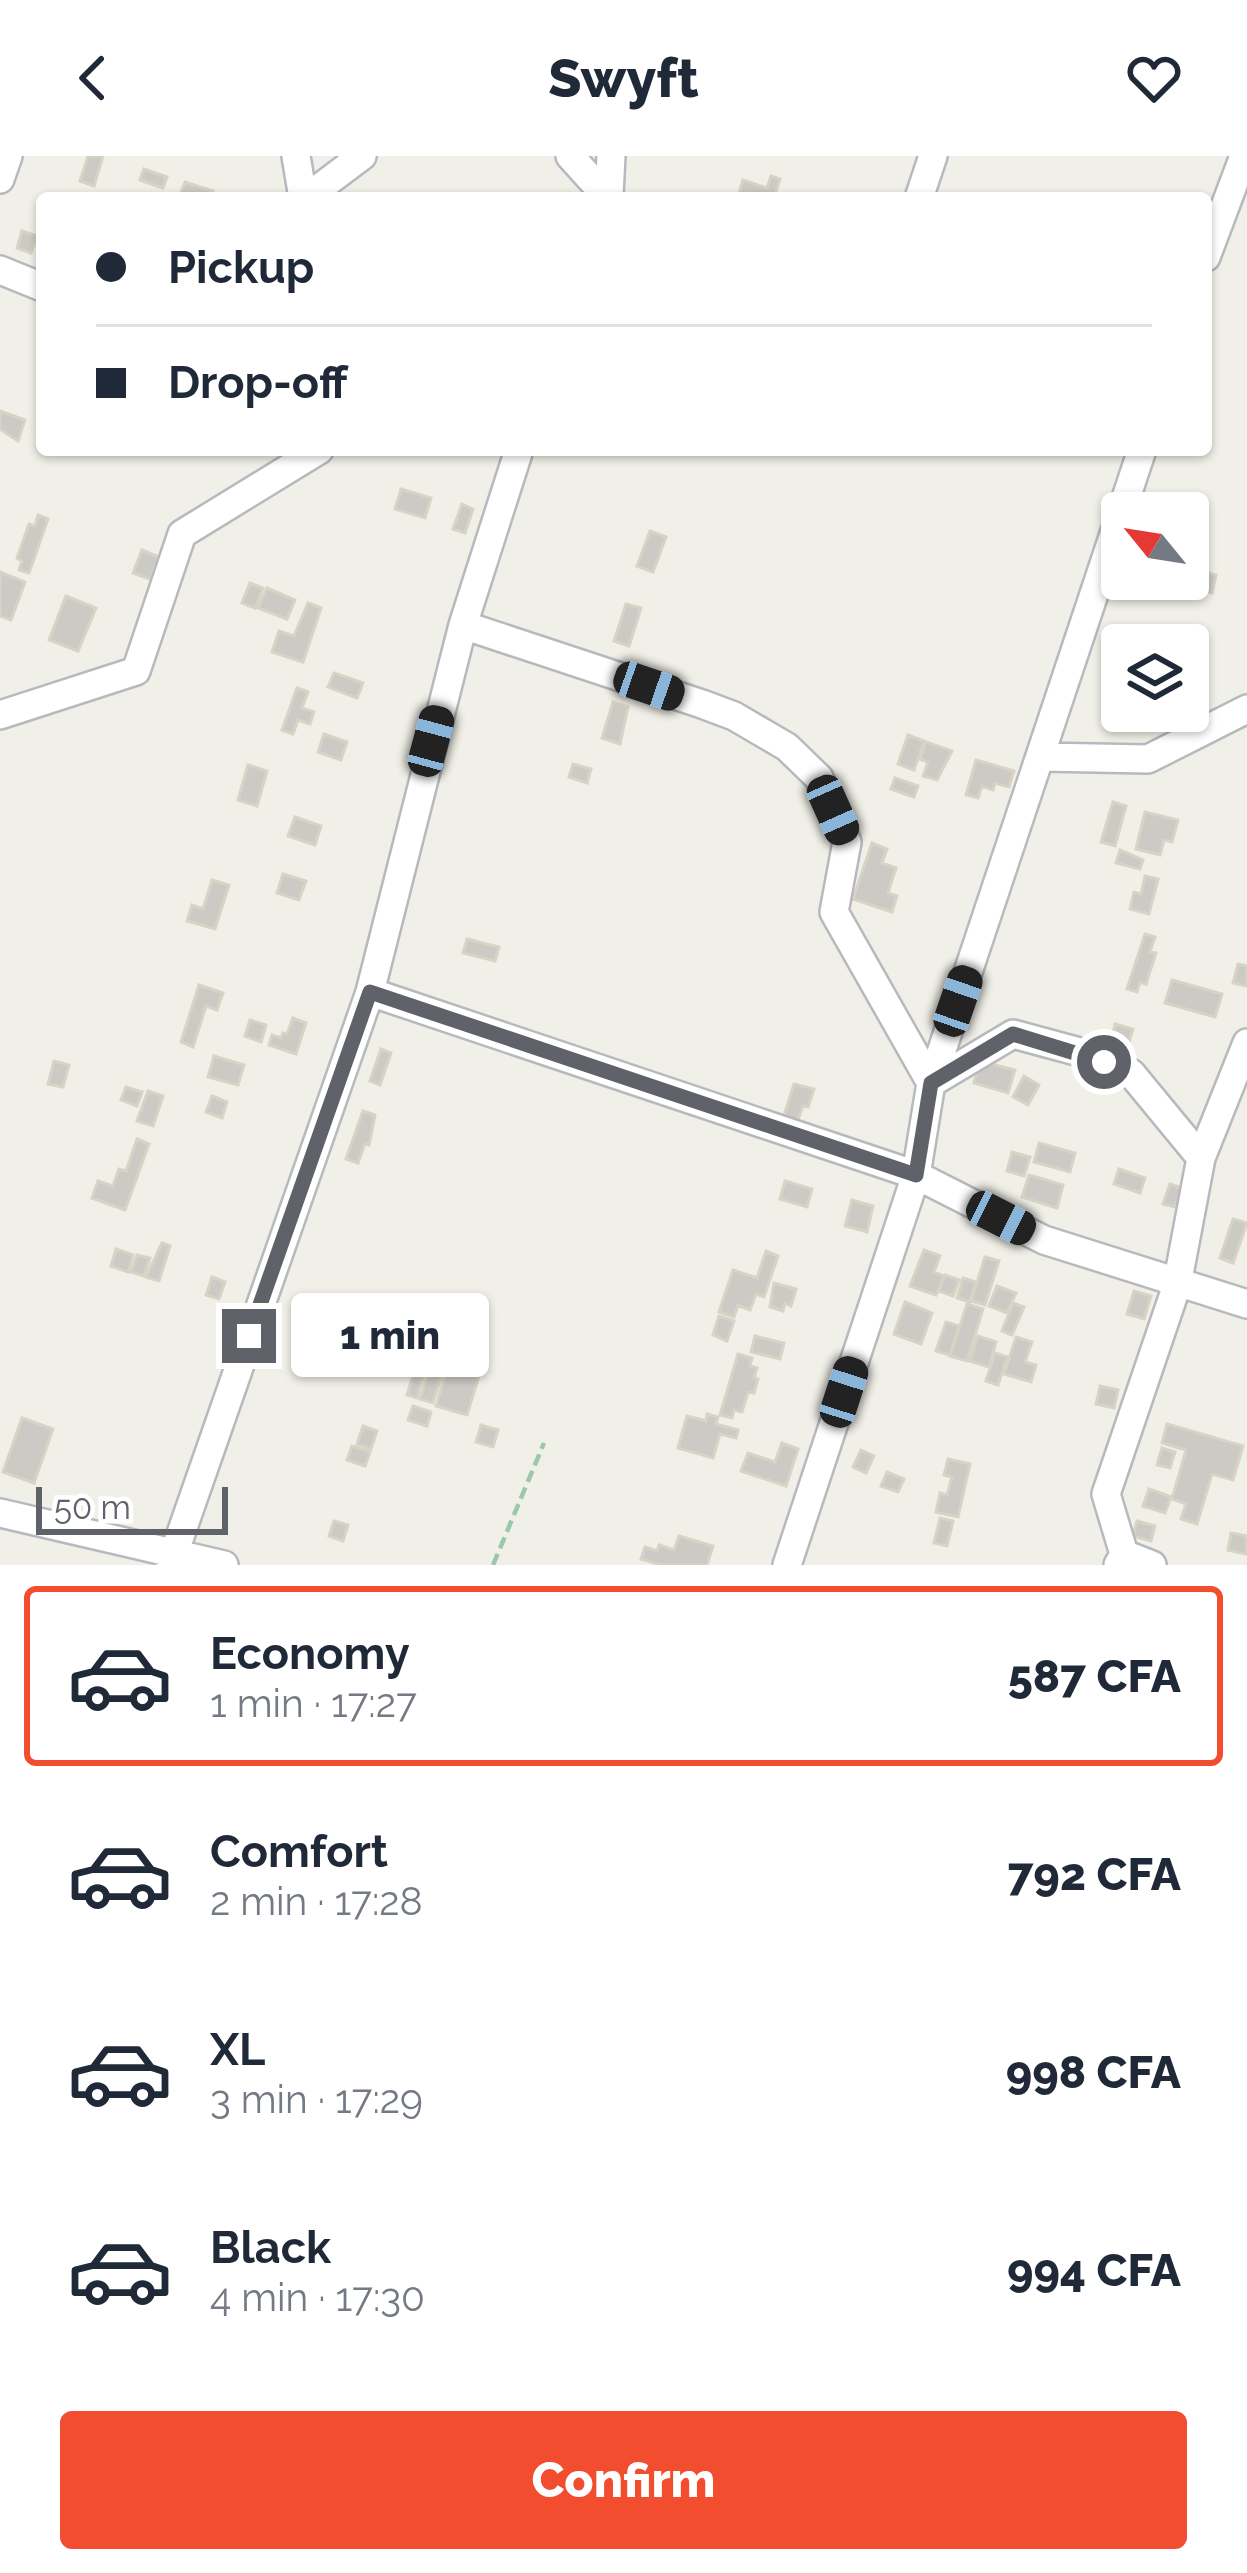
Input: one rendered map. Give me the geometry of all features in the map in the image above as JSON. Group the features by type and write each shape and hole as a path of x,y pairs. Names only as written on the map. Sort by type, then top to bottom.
{"street":[{"path":"0,179 8,156"},
{"path":"296,156 303,192"},
{"path":"312,192 362,156"},
{"path":"570,156 604,192"},
{"path":"608,192 611,156"},
{"path":"921,192 933,156"},
{"path":"1212,241 1244,156"},
{"path":"0,270 36,285"},
{"path":"0,715 136,671 182,534 309,456"},
{"path":"172,1558 370,992 511,456"},
{"path":"787,1565 916,1175 931,1083 1140,456"},
{"path":"463,625 734,716 787,747 819,778 847,842 834,912 931,1083"},
{"path":"1042,757 1148,759 1247,709"},
{"path":"370,992 916,1175 1044,1240 1247,1304"},
{"path":"931,1083 1013,1034 1076,1051 1131,1073 1202,1159"},
{"path":"1152,1565 1121,1559 1106,1494 1178,1285 1202,1159 1247,1042"},
{"path":"0,1513 172,1558 224,1565"}],"path":[{"path":"493,1565 544,1444"}],"building":[{"path":"88,156 103,156 94,186 80,181"},
{"path":"144,169 167,177 163,188 140,180"},
{"path":"771,176 780,179 776,192 739,192 743,180 767,188"},
{"path":"185,182 213,191 213,192 181,192"},
{"path":"22,231 36,236 31,253 17,248"},
{"path":"0,411 25,420 18,441 0,429"},
{"path":"401,489 431,498 425,518 395,509"},
{"path":"462,504 473,509 465,533 453,529"},
{"path":"38,515 48,519 29,573 19,570 22,561 17,558 29,524 35,526"},
{"path":"650,531 666,537 653,572 637,566"},
{"path":"142,550 159,557 150,579 133,573"},
{"path":"0,572 25,582 11,620 0,616"},
{"path":"1209,573 1216,575 1209,592"},
{"path":"250,583 263,588 255,608 242,603"},
{"path":"267,588 295,600 287,619 258,608"},
{"path":"66,596 96,608 78,651 49,640"},
{"path":"308,603 321,608 303,662 272,652 279,631 294,636"},
{"path":"626,604 641,608 629,646 614,641"},
{"path":"334,673 363,683 357,698 328,687"},
{"path":"297,688 308,692 302,708 314,712 310,724 298,720 293,734 282,730"},
{"path":"613,702 628,707 620,744 602,738"},
{"path":"324,734 347,742 341,760 318,752"},
{"path":"908,735 924,741 914,770 898,764"},
{"path":"926,742 952,751 937,780 923,776 928,762 920,759"},
{"path":"976,760 1014,771 1009,787 995,783 993,790 982,786 978,798 966,795"},
{"path":"573,764 591,769 587,783 569,777"},
{"path":"248,765 267,771 257,806 238,800"},
{"path":"895,778 918,786 914,797 891,789"},
{"path":"1113,802 1126,806 1115,846 1101,842"},
{"path":"1145,812 1178,820 1172,842 1164,840 1160,855 1136,849"},
{"path":"295,817 321,826 315,845 288,836"},
{"path":"872,843 887,849 882,863 896,868 888,893 897,896 892,912 853,899"},
{"path":"1120,850 1143,860 1140,869 1116,863"},
{"path":"283,874 306,881 299,900 277,893"},
{"path":"1145,876 1158,879 1149,914 1130,909 1134,892 1141,894"},
{"path":"212,880 229,885 215,929 187,921 192,905 203,909"},
{"path":"1145,934 1155,937 1150,952 1156,953 1146,984 1140,982 1137,992 1127,989"},
{"path":"467,939 499,947 495,961 463,953"},
{"path":"1238,964 1247,966 1247,986 1233,983"},
{"path":"1172,980 1222,994 1215,1017 1165,1003"},
{"path":"199,985 223,993 217,1010 206,1006 193,1047 181,1042"},
{"path":"293,1018 306,1023 296,1054 269,1045 272,1035 287,1034"},
{"path":"250,1020 266,1025 261,1042 245,1036"},
{"path":"1115,1024 1133,1029 1127,1049 1110,1045"},
{"path":"381,1049 391,1053 380,1085 370,1081"},
{"path":"214,1056 244,1065 238,1085 208,1077"},
{"path":"54,1061 69,1065 63,1087 48,1084"},
{"path":"980,1061 1015,1070 1008,1093 974,1083"},
{"path":"1024,1076 1039,1085 1028,1105 1013,1097"},
{"path":"794,1084 814,1089 797,1123 783,1119"},
{"path":"126,1087 142,1092 137,1106 121,1100"},
{"path":"148,1091 163,1096 153,1126 137,1121"},
{"path":"212,1096 227,1102 222,1118 206,1112"},
{"path":"363,1111 375,1115 369,1145 365,1143 358,1163 346,1159"},
{"path":"137,1139 149,1144 125,1210 92,1198 98,1181 113,1186 119,1169 126,1171"},
{"path":"1039,1143 1075,1153 1070,1172 1034,1162"},
{"path":"1012,1152 1030,1157 1024,1176 1007,1171"},
{"path":"1119,1169 1145,1178 1140,1193 1114,1184"},
{"path":"1029,1175 1063,1185 1057,1208 1022,1197"},
{"path":"785,1181 812,1189 807,1207 780,1199"},
{"path":"1170,1184 1182,1188 1175,1207 1163,1204"},
{"path":"852,1200 873,1206 867,1232 845,1226"},
{"path":"1233,1219 1247,1223 1233,1263 1220,1258"},
{"path":"162,1243 170,1246 159,1281 146,1277"},
{"path":"116,1249 133,1255 128,1272 111,1266"},
{"path":"924,1250 940,1256 934,1272 944,1276 936,1295 910,1286"},
{"path":"766,1251 778,1256 764,1297 756,1294 750,1310 738,1305 734,1317 719,1312 733,1270 757,1278"},
{"path":"137,1255 150,1258 144,1276 131,1272"},
{"path":"985,1257 999,1261 985,1305 971,1301"},
{"path":"945,1275 959,1280 953,1296 939,1291"},
{"path":"212,1277 225,1282 219,1299 206,1295"},
{"path":"963,1278 976,1282 970,1302 957,1298"},
{"path":"774,1283 796,1289 791,1306 785,1303 783,1311 770,1307"},
{"path":"997,1286 1016,1293 1007,1313 989,1306"},
{"path":"1134,1291 1151,1296 1144,1319 1127,1314"},
{"path":"403,1299 414,1302 406,1330 389,1324"},
{"path":"905,1302 932,1313 921,1344 894,1334"},
{"path":"1013,1303 1024,1307 1012,1335 1002,1331"},
{"path":"967,1304 983,1309 967,1361 950,1356"},
{"path":"418,1306 451,1315 444,1335 412,1326"},
{"path":"719,1316 734,1321 727,1341 713,1335"},
{"path":"946,1322 959,1326 950,1355 936,1351"},
{"path":"755,1336 784,1343 780,1359 751,1352"},
{"path":"978,1336 996,1342 989,1367 970,1361"},
{"path":"1016,1337 1032,1342 1025,1362 1036,1365 1031,1382 1004,1374"},
{"path":"995,1353 1007,1357 998,1385 986,1381"},
{"path":"738,1354 752,1358 750,1366 757,1368 754,1378 758,1379 742,1412 734,1410 732,1418 720,1415"},
{"path":"419,1356 429,1358 417,1398 407,1395"},
{"path":"432,1361 445,1365 433,1403 420,1399"},
{"path":"448,1366 479,1376 467,1415 436,1406"},
{"path":"1100,1386 1118,1390 1114,1408 1096,1404"},
{"path":"413,1406 431,1412 427,1426 408,1420"},
{"path":"707,1414 718,1417 716,1424 738,1430 736,1438 720,1434 713,1458 678,1448 687,1416 706,1421"},
{"path":"22,1418 53,1429 34,1483 3,1472"},
{"path":"1167,1424 1243,1446 1233,1480 1212,1474 1197,1524 1181,1519 1186,1504 1172,1499 1186,1450 1162,1443"},
{"path":"481,1425 498,1430 493,1447 476,1442"},
{"path":"363,1426 377,1431 371,1449 357,1444"},
{"path":"782,1443 798,1449 786,1486 741,1471 748,1453 775,1462"},
{"path":"352,1446 370,1452 365,1466 347,1460"},
{"path":"1162,1448 1175,1452 1170,1468 1157,1465"},
{"path":"861,1450 874,1456 866,1473 853,1467"},
{"path":"948,1459 970,1464 958,1517 936,1512 940,1493 947,1495 952,1477 944,1475"},
{"path":"887,1472 904,1479 898,1492 881,1486"},
{"path":"1149,1489 1171,1497 1165,1513 1143,1506"},
{"path":"940,1518 953,1521 947,1546 934,1543"},
{"path":"334,1521 348,1525 343,1541 329,1536"},
{"path":"1137,1521 1155,1526 1151,1541 1133,1536"},
{"path":"1231,1533 1247,1536 1246,1554 1228,1550"},
{"path":"679,1536 713,1546 707,1565 661,1565 641,1559 645,1547 674,1550"}],"route":[{"path":"249,1336 370,992 916,1175 931,1083 1013,1034 1104,1062"}]}
